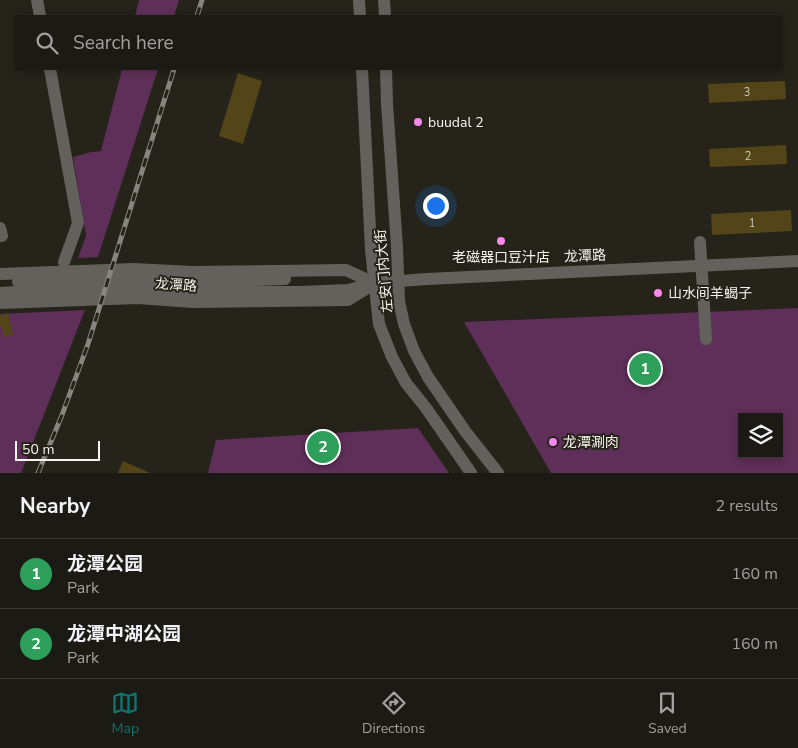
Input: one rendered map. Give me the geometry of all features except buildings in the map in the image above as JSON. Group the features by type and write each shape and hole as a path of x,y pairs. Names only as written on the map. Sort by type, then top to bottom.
{"street":[{"path":"37,0 40,15"},
{"path":"359,0 360,15"},
{"path":"384,0 385,15"},
{"path":"50,70 78,223 64,262"},
{"name":"左安门内大街","path":"362,70 371,250 379,324 392,357 406,383 431,415 471,473"},
{"name":"左安门内大街","path":"386,70 399,301 404,324 414,351 428,377 498,473"},
{"path":"700,242 706,339"},
{"name":"龙潭路","path":"0,293 138,288 191,292 301,292 348,290 374,283 398,281 798,260"},
{"name":"龙潭路","path":"0,274 134,269 192,272 346,270 374,283"},
{"name":"龙潭路","path":"0,283 140,280 192,282 346,277 374,283"},
{"name":"龙潭路","path":"0,303 138,298 193,302 348,300 374,283"}],"shaded area":[{"path":"139,0 179,0 174,15 135,15"},
{"path":"122,70 158,70 98,257 78,258 86,236 73,157 101,151"},
{"path":"798,308 798,473 551,473 464,322"},
{"path":"85,310 21,473 0,473 0,314"},
{"path":"418,428 449,473 208,473 216,440"}],"railway":[{"path":"197,15 202,0"},
{"path":"38,473 88,344 174,70"}],"place":[{"name":"buudal 2","path":"418,122"},
{"name":"老磁器口豆汁店","path":"501,241"},
{"name":"山水间羊蝎子","path":"658,293"},
{"name":"龙潭公园","path":"645,369"},
{"name":"龙潭涮肉","path":"553,442"},
{"name":"龙潭中湖公园","path":"323,447"}]}
